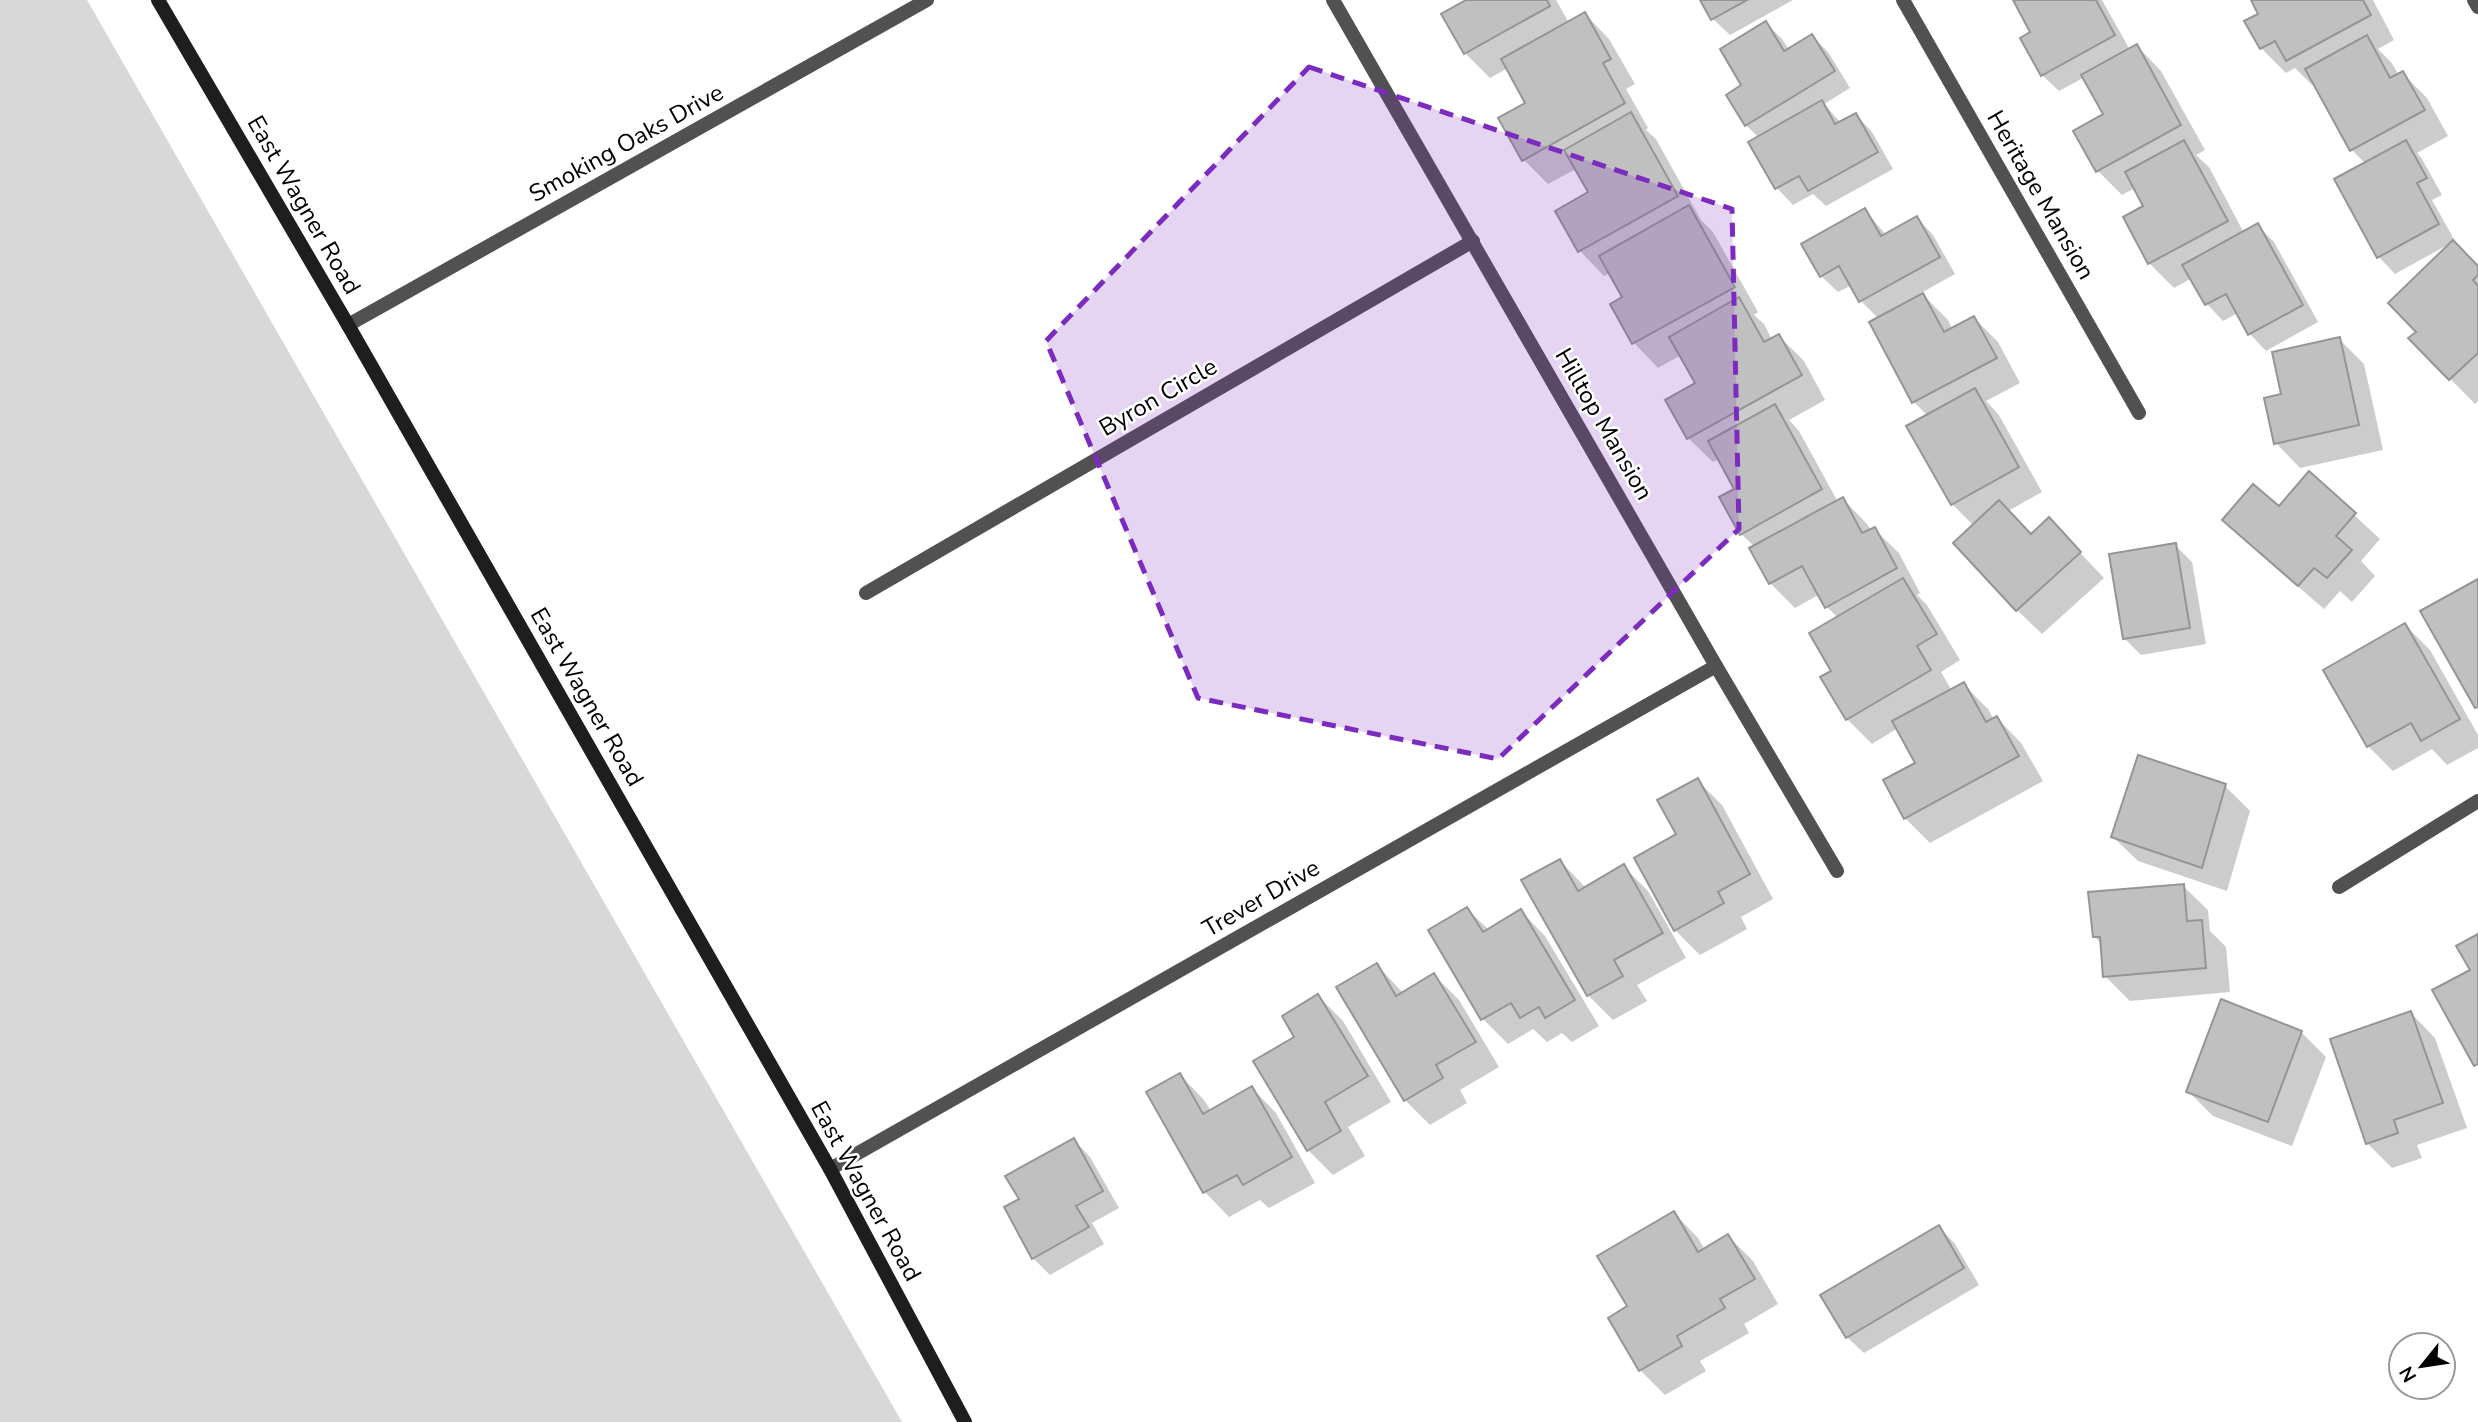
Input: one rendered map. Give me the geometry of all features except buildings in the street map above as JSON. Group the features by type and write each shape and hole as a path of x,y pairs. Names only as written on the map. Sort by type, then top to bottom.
{"street":[{"name":"East Wagner Road","path":"158,0 348,325 830,1169 965,1422"},
{"name":"Smoking Oaks Drive","path":"348,325 927,0"},
{"name":"Hilltop Mansion","path":"1333,0 1716,666 1837,870"},
{"name":"Heritage Mansion","path":"1903,0 2139,413"},
{"path":"2474,0 2478,7"},
{"name":"Byron Circle","path":"866,593 1473,240"},
{"name":"Trever Drive","path":"830,1169 1716,666"},
{"path":"2339,887 2478,801"}],"highlighted area":[{"path":"1309,67 1732,209 1739,529 1498,759 1198,698 1046,341"}],"shaded area":[{"path":"0,0 87,0 902,1422 0,1422"}]}
